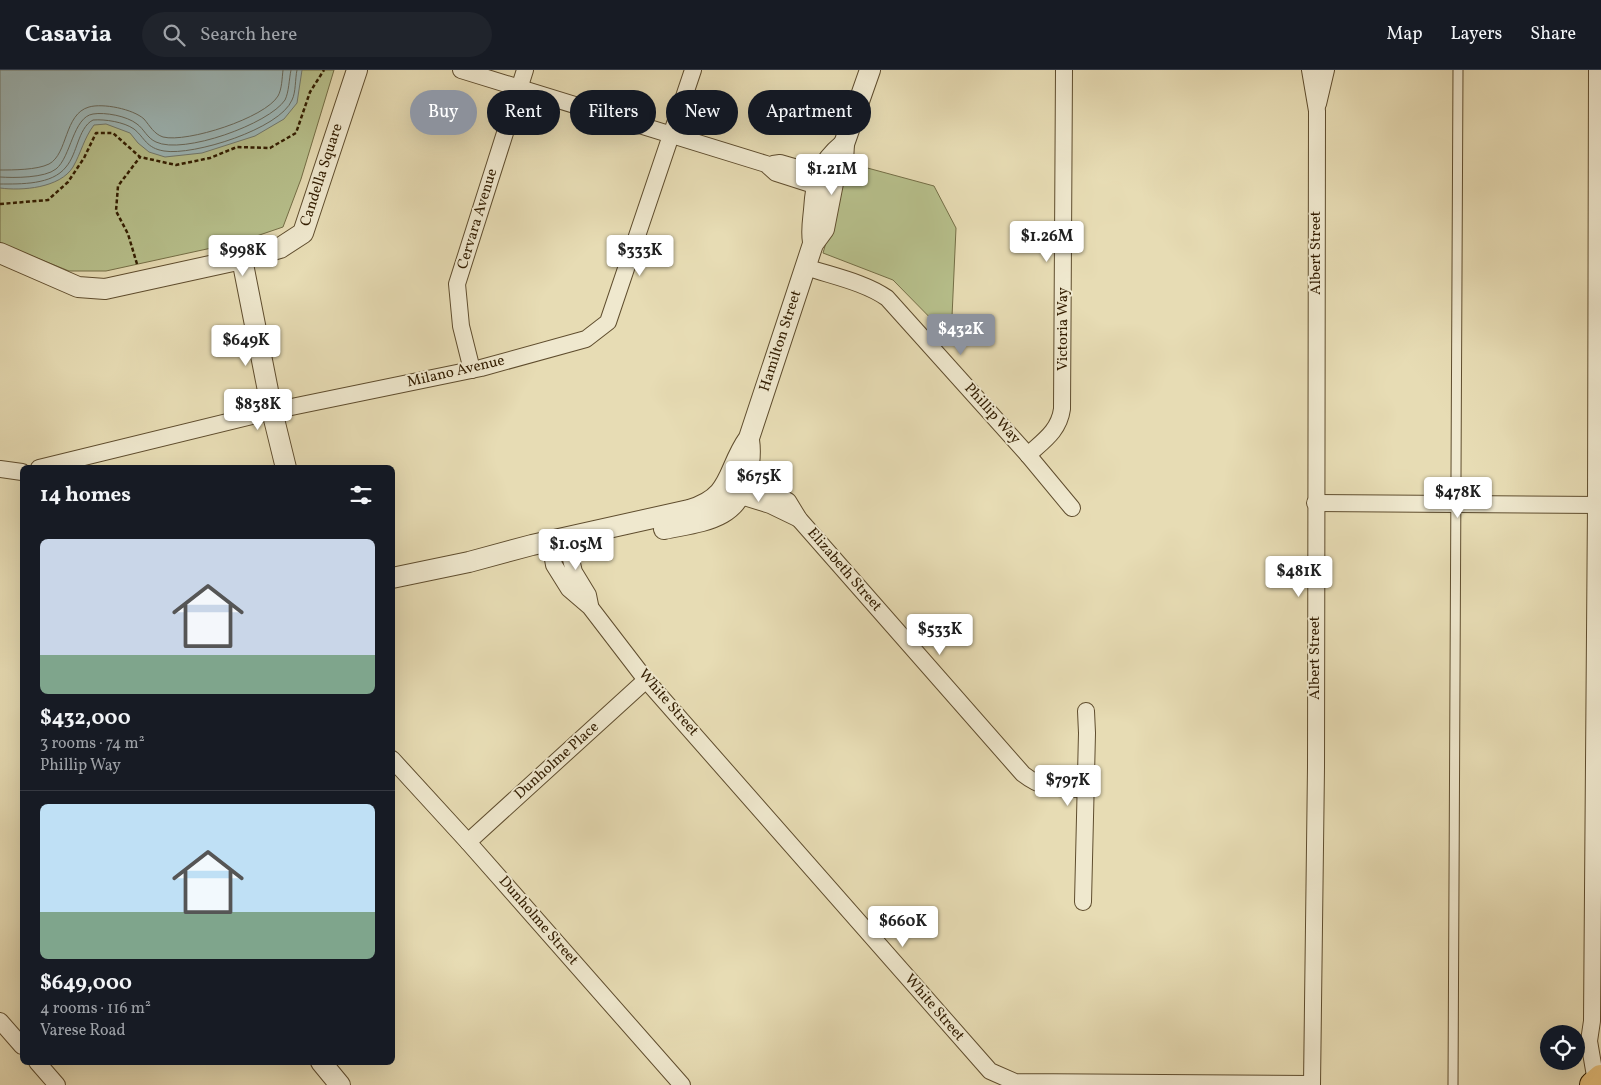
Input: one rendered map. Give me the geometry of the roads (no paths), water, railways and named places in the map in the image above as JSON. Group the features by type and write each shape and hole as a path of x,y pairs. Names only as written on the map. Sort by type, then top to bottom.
{"street":[{"name":"Candella Square","path":"0,253 78,287 105,289 242,259 280,248 303,233 357,70"},
{"path":"461,70 666,132"},
{"name":"Cervara Avenue","path":"472,370 461,326 457,284 525,70"},
{"name":"Milano Avenue","path":"687,90 694,70"},
{"name":"Hamilton Street","path":"737,483 751,455 749,438 813,244 824,229 825,182 843,161 844,144 870,70"},
{"name":"Victoria Way","path":"1028,456 1054,432 1062,409 1064,70"},
{"name":"Albert Street","path":"1310,70 1316,111 1316,767 1312,1084"},
{"name":"Albert Street","path":"1316,111 1326,70"},
{"path":"1597,70 1599,505 1592,1021 1589,1041 1597,1082"},
{"name":"Milano Avenue","path":"51,465 272,411 472,370 586,339 608,322 673,135"},
{"path":"676,135 766,164 776,173 825,182"},
{"path":"242,259 272,411 285,465"},
{"name":"Phillip Way","path":"806,267 867,287 887,298 1072,508"},
{"path":"0,469 20,472"},
{"path":"395,588 441,573 559,546 625,537 704,522 728,510 737,483"},
{"name":"Elizabeth Street","path":"737,483 788,501 799,520 1023,774 1034,783 1048,788 1084,789"},
{"path":"1315,503 1599,505"},
{"name":"White Street","path":"559,546 588,595 590,608 646,680 990,1071 1015,1082 1312,1084"},
{"path":"395,578 441,573"},
{"name":"Dunholme Place","path":"468,842 646,680"},
{"path":"1083,902 1086,711"},
{"name":"Dunholme Street","path":"395,762 468,842 682,1085"},
{"path":"0,1021 20,1044"},
{"path":"1592,1021 1601,1038"},
{"path":"40,1065 57,1085"},
{"path":"323,1065 340,1085"}],"lane":[{"path":"1452,1085 1458,70"}],"water":[{"path":"0,70 302,70 297,103 284,119 255,136 202,153 165,157 149,152 130,133 106,124 94,125 73,167 67,174 50,184 9,189 0,188"}]}
